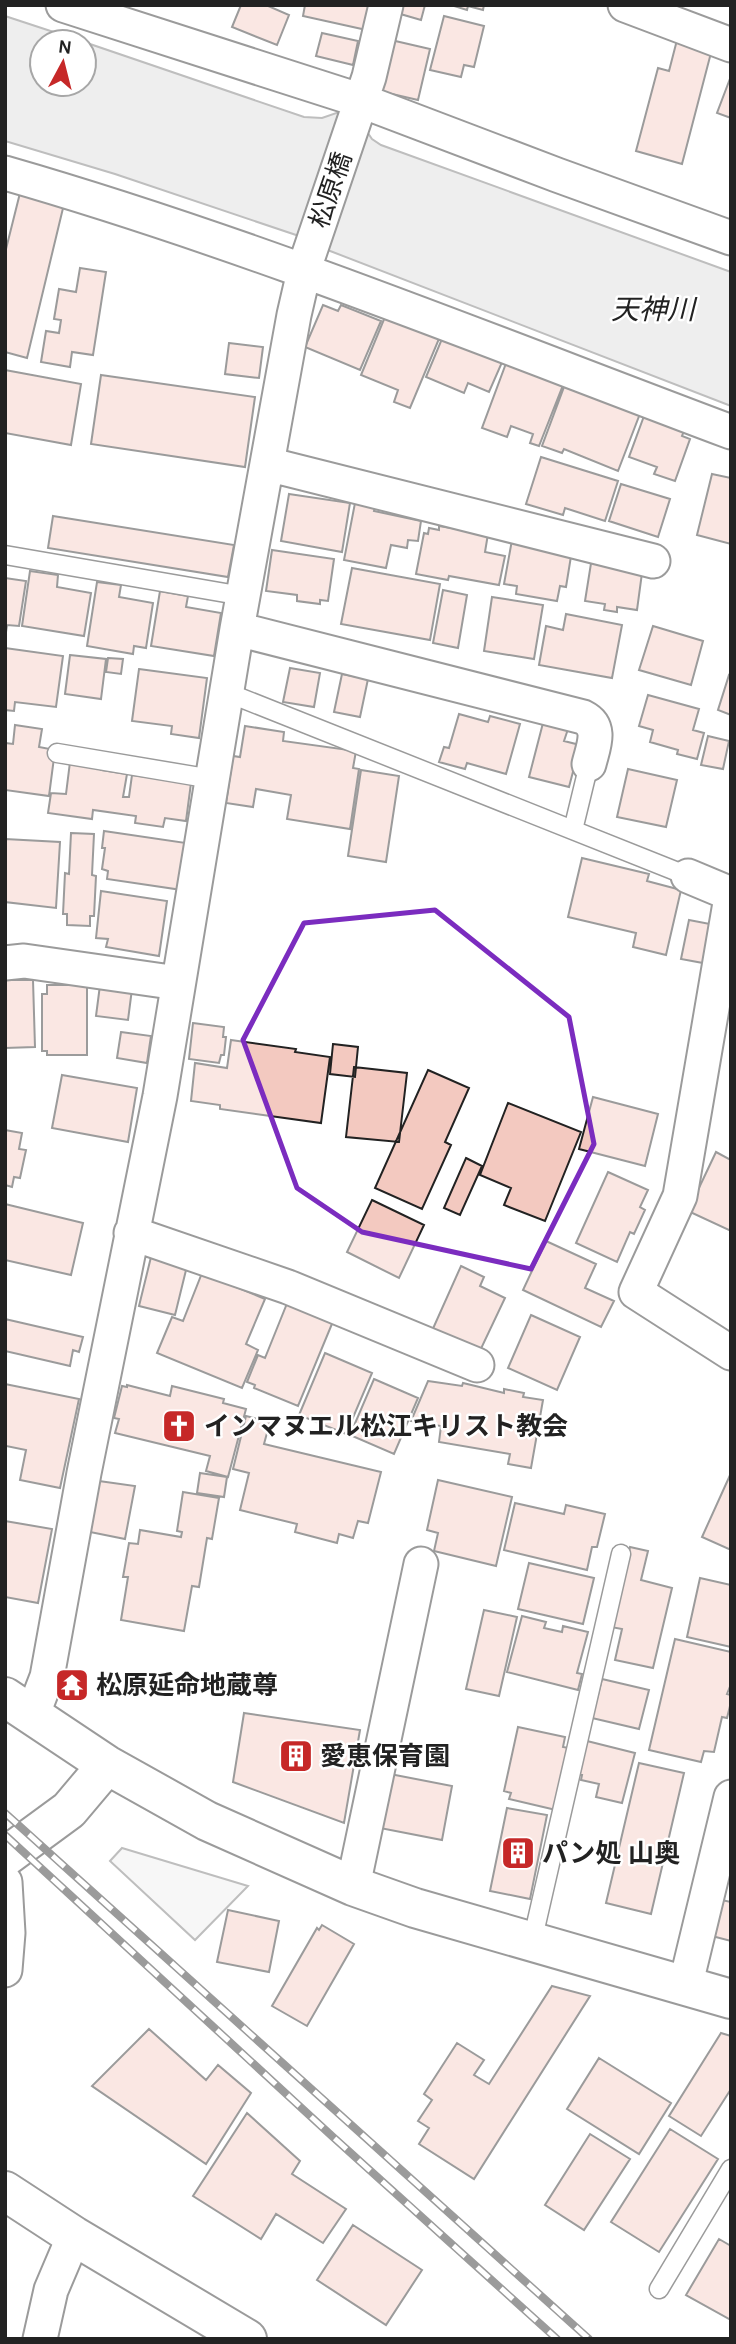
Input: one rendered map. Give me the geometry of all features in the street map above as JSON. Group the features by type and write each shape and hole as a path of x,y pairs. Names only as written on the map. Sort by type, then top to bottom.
{"main road":[{"path":"19,1706 107,1765 207,1821 353,1886 415,1908 731,2000"},
{"path":"5,1857 69,1810 107,1765"},
{"path":"5,2191 74,2236 247,2339"}],"street":[{"path":"63,5 557,175 731,238"},
{"name":"松原橋","path":"19,1706 47,1678 131,1233 160,1096 237,629 305,267 359,109 386,5"},
{"path":"642,8 731,45"},
{"path":"5,173 90,197 305,267 731,432"},
{"path":"267,464 653,561"},
{"path":"237,629 583,717 590,720 596,731 589,764"},
{"path":"688,876 731,896 680,1196 635,1292 731,1353"},
{"path":"5,963 24,961 178,983"},
{"path":"131,1233 288,1287 477,1365"},
{"path":"353,1886 421,1564"},
{"path":"685,1987 731,1797"},
{"path":"5,1882 8,1933 5,1970"},
{"path":"40,2339 51,2290 74,2236"}],"lane":[{"path":"5,555 243,596"},
{"path":"226,692 688,876"},
{"path":"57,752 212,779"},
{"path":"573,830 589,764"},
{"path":"531,1942 621,1554"},
{"path":"659,2289 731,2169"}],"highlighted area":[{"path":"435,910 569,1017 594,1144 531,1269 362,1232 297,1188 243,1040 304,923"}],"shaded area":[{"path":"122,1848 248,1886 195,1940 110,1861"}],"water":[{"name":"天神川","path":"5,16 41,28 28,28 28,98 98,98 98,47 304,117 322,118 342,111 363,126 372,139 381,145 731,272 731,406 325,249 302,237 115,174 5,141"}],"building":[{"path":"241,5 266,5 289,15 277,45 232,27"},
{"path":"305,5 377,5 371,31 303,16"},
{"path":"400,5 425,5 421,20 397,13"},
{"path":"451,5 484,5 483,10 468,6 467,10"},
{"path":"444,16 484,26 474,67 464,65 461,77 430,70"},
{"path":"322,33 358,41 353,65 316,56"},
{"path":"391,40 430,49 418,100 379,91"},
{"path":"677,40 712,49 682,164 636,151 658,68 669,71"},
{"path":"731,76 731,118 717,113"},
{"path":"20,193 64,204 27,358 5,352 5,253"},
{"path":"80,268 106,272 93,355 72,352 70,367 41,362 46,331 59,333 61,320 54,319 59,289 76,292"},
{"path":"323,305 338,311 341,305 381,321 360,370 305,347"},
{"path":"387,312 441,334 410,408 394,402 398,390 361,375"},
{"path":"444,334 503,360 489,392 468,383 464,393 426,377"},
{"path":"229,343 263,347 259,378 225,374"},
{"path":"508,358 565,380 539,446 530,443 533,434 511,426 507,437 482,428"},
{"path":"5,370 81,384 71,445 5,433"},
{"path":"101,375 255,397 245,467 91,444"},
{"path":"567,379 641,411 618,471 564,449 562,453 542,446"},
{"path":"644,416 684,431 682,436 690,439 675,481 654,474 657,467 629,457"},
{"path":"541,457 618,481 605,521 565,508 563,515 526,504"},
{"path":"712,474 731,478 731,544 697,535"},
{"path":"621,484 670,499 658,537 609,521"},
{"path":"289,494 350,503 342,552 281,541"},
{"path":"355,503 375,507 374,511 421,521 418,541 408,540 407,548 391,545 386,568 344,560"},
{"path":"53,516 234,545 228,577 48,548"},
{"path":"439,526 488,534 485,552 505,556 499,585 449,576 448,580 416,574 424,533 428,534 429,528 439,530"},
{"path":"512,540 572,550 566,587 560,586 557,601 516,594 517,586 504,584"},
{"path":"272,550 334,559 328,601 320,600 320,604 297,601 297,595 266,591"},
{"path":"592,557 642,573 637,610 617,607 617,612 604,610 605,604 585,601"},
{"path":"352,568 440,584 430,640 341,624"},
{"path":"30,571 58,575 57,587 91,593 84,636 22,626"},
{"path":"5,578 26,581 19,626 7,625 6,632"},
{"path":"97,582 121,585 119,597 153,603 146,648 134,646 133,654 87,646"},
{"path":"443,590 467,595 458,648 433,643"},
{"path":"160,591 188,596 186,607 221,613 214,656 151,646"},
{"path":"492,597 543,605 534,659 484,651"},
{"path":"566,614 622,625 612,678 539,665 546,626 563,630"},
{"path":"653,626 703,641 691,685 639,670"},
{"path":"5,648 63,656 56,707 15,702 14,711 5,710"},
{"path":"70,655 106,659 101,699 65,694"},
{"path":"108,658 123,659 121,674 106,672"},
{"path":"290,668 320,673 314,707 283,702"},
{"path":"139,669 207,678 199,738 171,734 172,726 132,721"},
{"path":"342,674 368,679 360,717 334,712"},
{"path":"729,675 731,676 731,715 718,710"},
{"path":"648,695 699,709 693,730 704,733 697,759 677,754 678,750 650,742 653,730 639,726"},
{"path":"459,714 488,722 490,716 520,724 506,774 467,763 465,769 439,762 444,747 449,748"},
{"path":"543,723 568,729 564,741 580,745 569,787 529,777"},
{"path":"15,725 42,729 39,747 55,750 49,796 5,790 5,743 13,744"},
{"path":"245,726 284,732 283,741 356,751 353,768 359,769 350,829 287,819 291,795 256,789 253,807 226,803 233,756 240,757"},
{"path":"708,736 729,741 723,769 701,765"},
{"path":"70,762 102,766 101,770 127,774 123,797 129,797 132,775 191,783 186,821 165,818 163,827 135,823 136,816 93,810 92,819 48,813 51,793 66,794"},
{"path":"628,769 677,780 666,827 617,817"},
{"path":"361,770 399,776 386,862 348,856"},
{"path":"104,831 186,843 182,890 107,879 108,871 102,869"},
{"path":"71,833 94,834 92,875 96,876 94,916 90,916 90,926 67,925 67,914 63,914"},
{"path":"5,839 60,842 56,908 5,902"},
{"path":"582,858 649,874 647,881 681,890 666,955 633,947 636,933 568,917"},
{"path":"101,891 167,901 159,956 106,947 108,939 96,938"},
{"path":"689,920 710,924 703,963 681,959"},
{"path":"5,980 33,980 35,1047 5,1048"},
{"path":"47,985 87,985 87,1055 47,1055 47,1051 42,1051 42,994 47,994"},
{"path":"100,985 132,989 128,1020 96,1016"},
{"path":"193,1023 224,1027 224,1055 221,1055 219,1063 189,1059"},
{"path":"121,1032 151,1036 147,1063 117,1058"},
{"path":"231,1040 296,1049 295,1052 330,1057 321,1123 220,1109 220,1105 191,1101 195,1063 227,1068"},
{"path":"333,1044 358,1047 355,1077 330,1074"},
{"path":"354,1067 407,1073 399,1142 346,1137"},
{"path":"428,1070 469,1088 445,1142 451,1145 422,1209 375,1188"},
{"path":"62,1075 137,1088 128,1142 52,1128"},
{"path":"593,1097 658,1114 645,1166 579,1149"},
{"path":"508,1103 581,1132 545,1221 504,1205 511,1188 480,1175"},
{"path":"5,1130 22,1133 19,1149 26,1150 20,1178 14,1177 12,1187 5,1185"},
{"path":"716,1152 731,1160 731,1231 688,1211"},
{"path":"466,1158 482,1166 460,1215 444,1208"},
{"path":"608,1172 648,1190 640,1207 645,1210 634,1234 630,1232 617,1262 576,1243"},
{"path":"372,1200 424,1225 399,1278 347,1252"},
{"path":"5,1204 83,1223 71,1275 5,1260"},
{"path":"546,1241 596,1264 585,1288 614,1301 601,1327 523,1290"},
{"path":"151,1257 187,1266 175,1315 139,1306"},
{"path":"461,1266 484,1277 480,1286 505,1298 478,1355 431,1333"},
{"path":"202,1273 265,1299 246,1344 258,1350 242,1388 157,1353 172,1317 183,1321"},
{"path":"288,1301 334,1319 298,1406 254,1388 255,1385 247,1382 258,1355 265,1358"},
{"path":"531,1315 580,1337 557,1390 508,1368"},
{"path":"5,1319 83,1337 79,1352 73,1350 70,1366 5,1351"},
{"path":"325,1353 372,1373 346,1434 299,1415"},
{"path":"374,1379 418,1398 394,1454 350,1435"},
{"path":"428,1381 462,1386 463,1383 504,1393 504,1389 524,1393 523,1397 543,1400 531,1468 508,1464 510,1454 439,1442 441,1426 411,1421"},
{"path":"5,1384 79,1399 60,1488 20,1480 26,1450 6,1446"},
{"name":"インマヌエル松江キリスト教会","path":"122,1386 170,1396 172,1386 224,1399 223,1403 246,1409 228,1477 206,1471 210,1456 115,1433 119,1419 114,1418"},
{"path":"246,1416 270,1422 264,1444 381,1472 368,1523 358,1521 353,1538 339,1534 337,1543 295,1532 297,1524 240,1510 249,1473 233,1469"},
{"path":"200,1473 227,1477 224,1497 197,1493"},
{"path":"731,1473 731,1550 702,1537"},
{"path":"438,1480 512,1497 496,1566 434,1551 438,1533 427,1530"},
{"path":"99,1481 135,1486 125,1539 90,1532"},
{"path":"183,1492 219,1498 212,1539 207,1538 199,1587 192,1586 184,1631 121,1620 128,1577 123,1577 129,1543 138,1544 140,1530 181,1537 182,1532 177,1531"},
{"path":"515,1503 564,1514 566,1505 605,1514 597,1547 592,1547 587,1570 504,1550"},
{"path":"5,1521 52,1529 38,1603 5,1597"},
{"path":"630,1547 648,1551 641,1580 672,1588 653,1668 615,1660 622,1629 611,1627"},
{"path":"529,1563 594,1578 583,1624 518,1609"},
{"path":"700,1578 731,1585 731,1647 687,1637"},
{"path":"484,1610 517,1617 499,1696 466,1689"},
{"path":"522,1616 546,1622 544,1628 562,1632 563,1626 588,1632 577,1673 582,1674 578,1690 507,1672"},
{"path":"675,1639 731,1652 731,1684 727,1694 731,1695 731,1702 727,1718 722,1717 714,1752 704,1751 701,1762 649,1750"},
{"name":"松原延命地蔵尊","path":"66,1673 83,1677 79,1696 61,1692"},
{"path":"602,1679 649,1690 639,1729 592,1718"},
{"name":"愛恵保育園","path":"244,1713 360,1730 344,1823 233,1782"},
{"path":"518,1727 565,1737 563,1747 569,1748 556,1810 509,1799 511,1793 504,1791"},
{"path":"587,1741 635,1753 622,1803 596,1797 599,1784 581,1780 582,1775 578,1775"},
{"path":"639,1763 684,1773 651,1914 606,1903"},
{"path":"390,1774 452,1786 442,1840 380,1828"},
{"name":"パン処 山奥","path":"507,1808 547,1815 530,1899 490,1891"},
{"path":"717,1899 731,1902 731,1941 708,1935"},
{"path":"228,1910 279,1921 269,1972 217,1962"},
{"path":"322,1925 354,1944 307,2026 272,2006 317,1928 319,1930"},
{"path":"552,1986 590,1996 474,2179 419,2144 429,2128 418,2121 432,2100 424,2094 457,2043 484,2060 474,2075 489,2084"},
{"path":"149,2029 206,2080 218,2065 251,2093 206,2164 92,2086"},
{"path":"721,2033 731,2036 731,2089 701,2136 669,2116"},
{"path":"599,2058 671,2103 639,2154 567,2109"},
{"path":"247,2113 300,2161 292,2174 346,2209 323,2243 276,2214 261,2239 193,2196"},
{"path":"670,2129 718,2159 659,2252 611,2222"},
{"path":"590,2134 630,2159 584,2230 545,2205"},
{"path":"353,2225 422,2270 386,2325 317,2280"},
{"path":"719,2239 731,2246 731,2320 686,2295"}],"railway":[{"path":"5,1813 589,2339"},
{"path":"5,1835 557,2339"}],"place":[{"name":"インマヌエル松江キリスト教会","path":"179,1426"},
{"name":"松原延命地蔵尊","path":"72,1685"},
{"name":"愛恵保育園","path":"296,1756"},
{"name":"パン処 山奥","path":"518,1853"}]}
